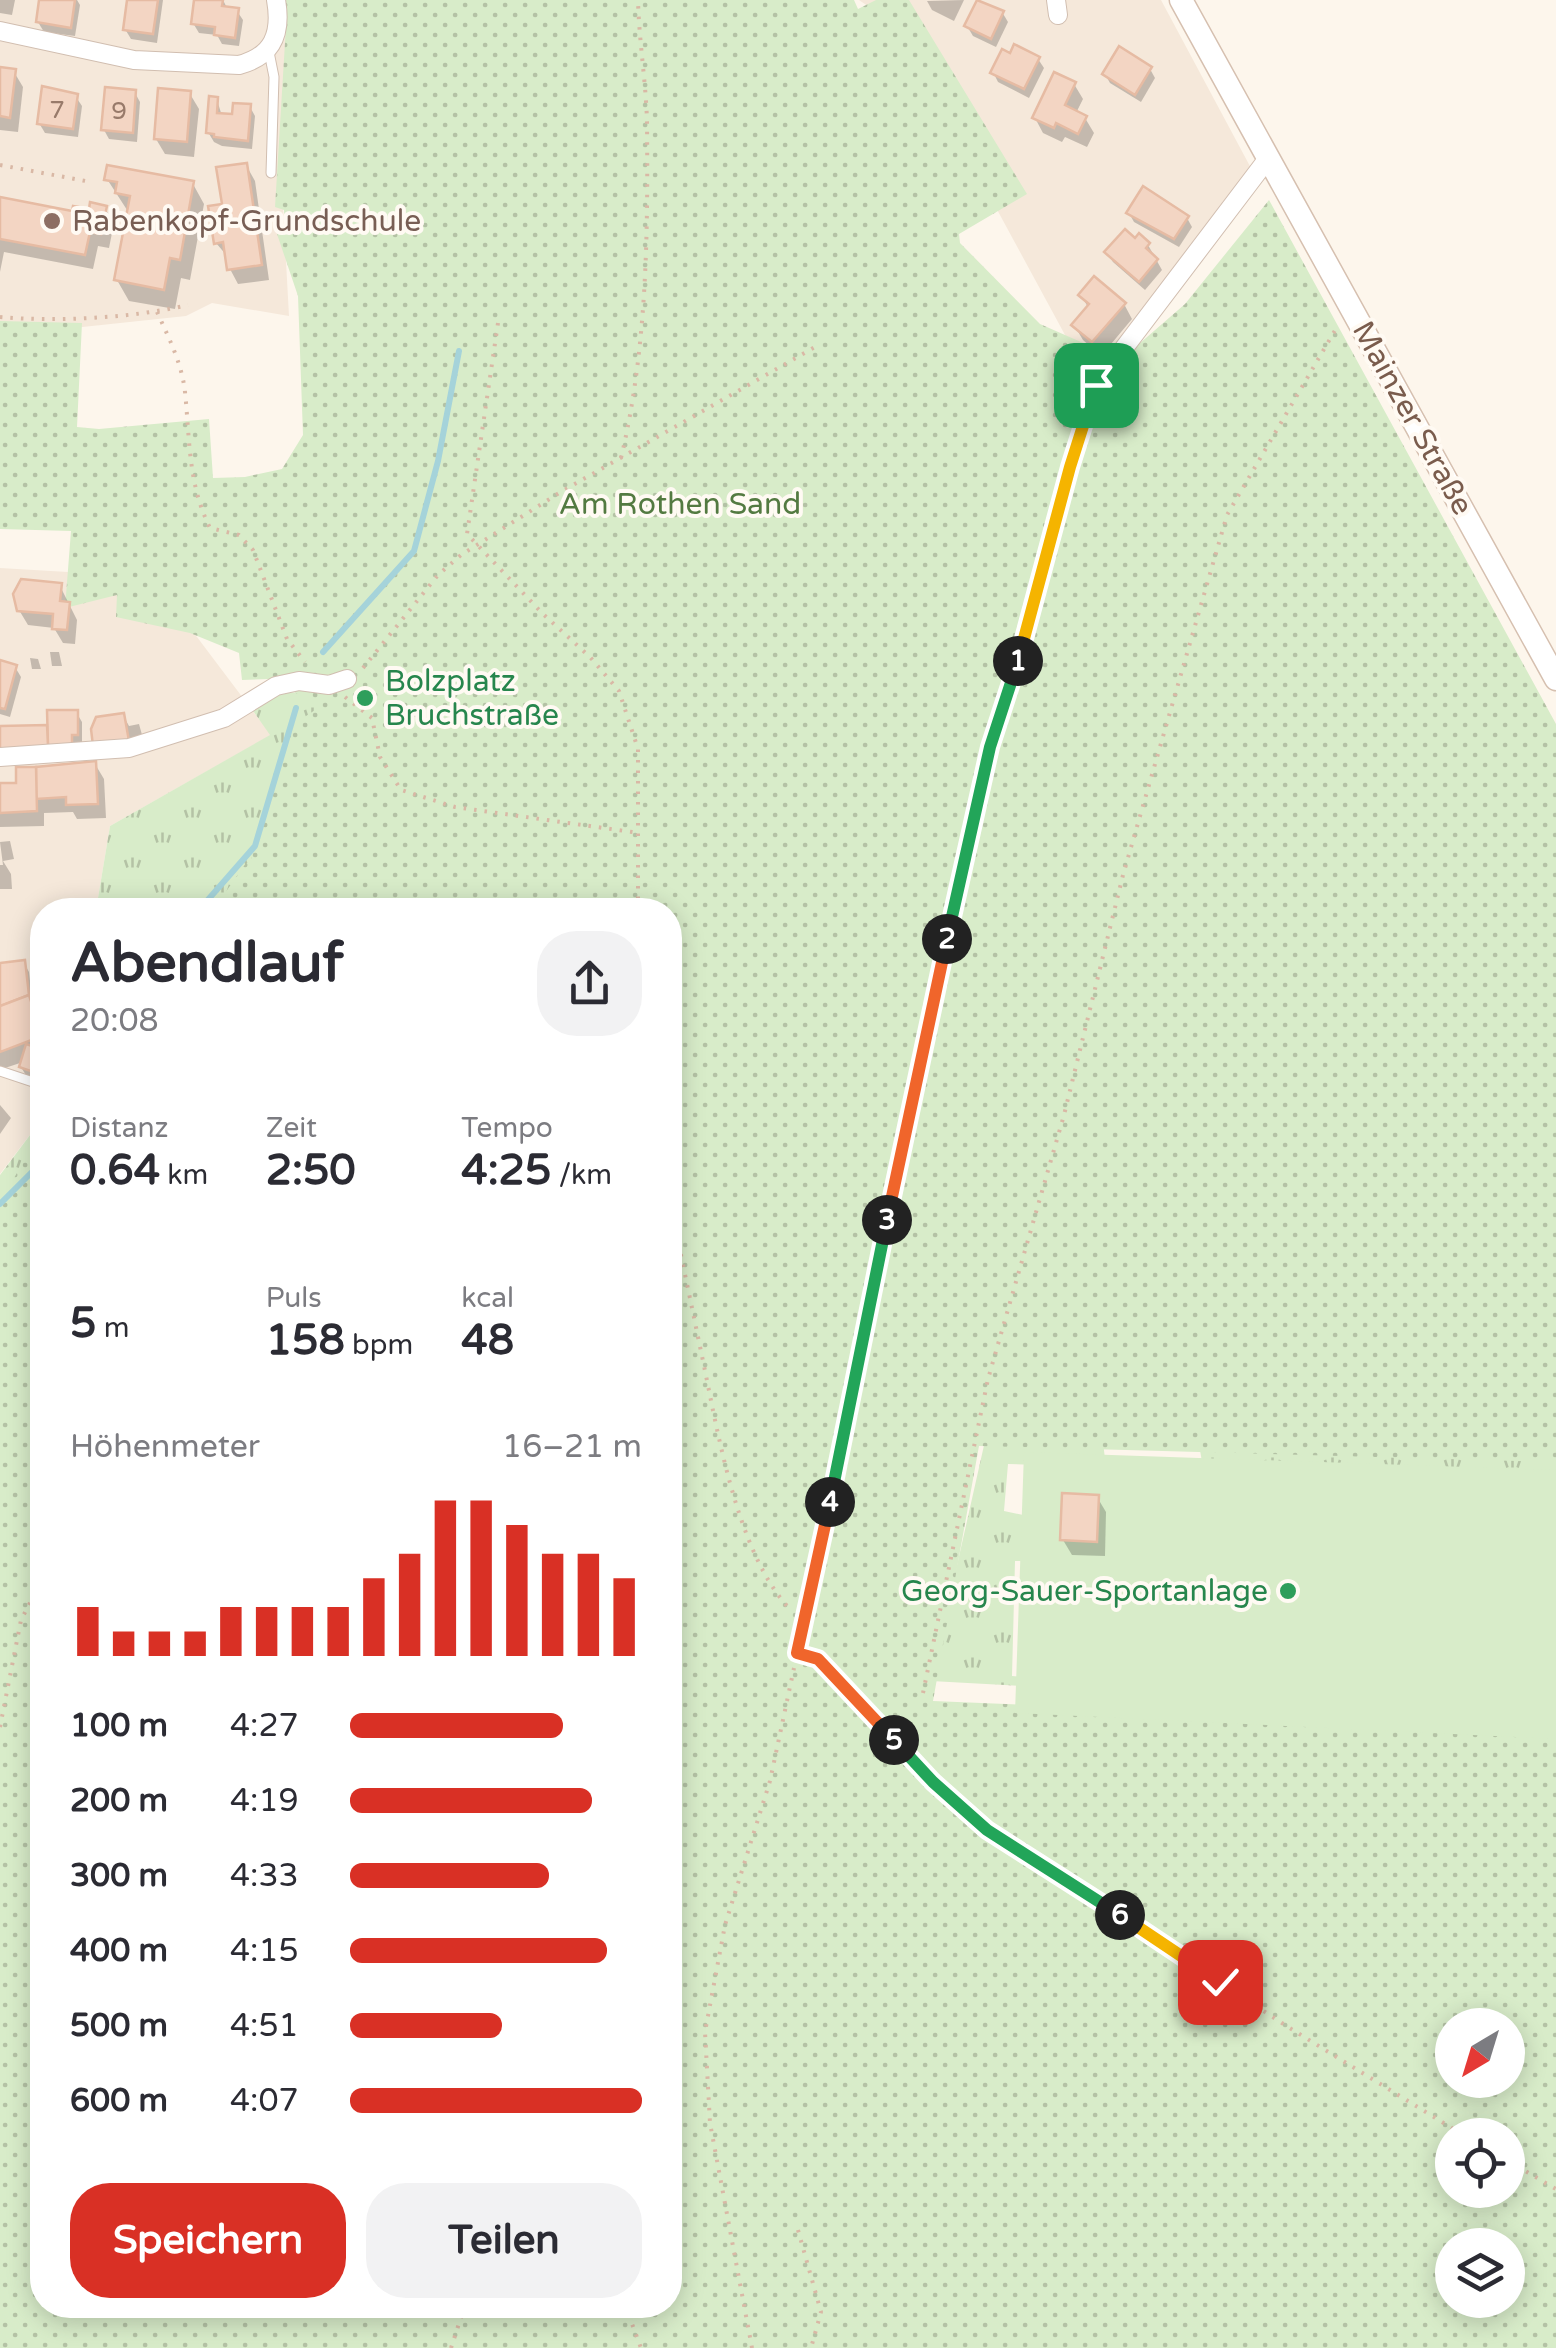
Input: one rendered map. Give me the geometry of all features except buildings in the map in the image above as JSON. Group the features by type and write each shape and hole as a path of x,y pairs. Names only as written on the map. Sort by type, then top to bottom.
{"main road":[{"name":"Mainzer Straße","path":"1181,0 1556,680"}],"street":[{"path":"0,31 97,54 187,64 239,65 269,52 276,28 276,0"},
{"path":"1096,385 1269,157"},
{"path":"0,757 129,748 224,718 276,686 300,681 332,682"}],"lane":[{"path":"269,52 274,76 271,173"},
{"path":"818,1659 797,1653 854,1395 902,1144 990,747 1009,694 1096,385"},
{"path":"0,1071 30,1080"}],"path":[{"path":"621,458 644,314 647,120 638,0"},
{"path":"0,165 92,182"},
{"path":"922,1692 988,1379 1059,1134 1132,842 1227,515 1350,304"},
{"path":"0,316 158,312 188,305"},
{"path":"158,312 176,354 184,389 189,466 198,505 210,528 239,535 252,550 288,639 372,718 380,756 401,790 455,808 640,833"},
{"path":"498,323 466,534 590,657 619,692 638,749 638,898"},
{"path":"332,682 374,660 438,576 476,544 815,347"},
{"path":"682,1260 720,1442 753,1552 788,1607 804,1621"},
{"path":"0,1727 21,1620 30,1603"},
{"path":"752,2348 710,2123 705,2032 726,1925 770,1782 797,1653"},
{"path":"818,1659 933,1782 987,1830 1288,2027 1435,2118"},
{"path":"1525,2171 1556,2189"},
{"path":"798,2230 821,2312 811,2348"},
{"path":"451,2348 461,2318"},
{"path":"630,2318 642,2348"}],"shaded area":[{"path":"0,0 280,0 295,20 281,171 289,316 212,303 186,316 26,333 0,328"},
{"path":"859,0 1161,0 1252,170 1090,381 898,27"},
{"path":"0,568 136,576 197,637 271,735 110,826 98,898 30,898 30,1135 0,1174"}],"green space":[{"name":"Am Rothen Sand","path":"282,0 854,0 858,9 876,0 909,0 1027,194 959,234 960,243 1040,324 1106,353 1115,373 1139,344 1185,304 1269,200 1556,724 1556,1462 979,1446 933,1701 1556,1726 1556,2348 0,2348 0,1202 24,1161 30,1160 30,2318 682,2318 682,898 221,898 246,863 250,863 278,757 303,718 321,706 269,679 242,680 239,653 190,633 116,617 117,595 65,608 71,531 0,529 0,321 82,323 77,427 99,429 209,419 213,478 245,477 282,469 303,435 298,296 277,234 285,234 284,210 275,207 286,26"},
{"path":"280,691 333,697 472,898 98,898 110,826 270,735 251,708"},
{"path":"30,1135 30,1232 0,1244 0,1175"},
{"path":"987,1432 1102,1434 1106,1467 1008,1464 1004,1511 1033,1517 1032,1561 1015,1561 1012,1676 1023,1677 1021,1686 931,1681"},
{"path":"1199,1444 1556,1459 1556,1479 1202,1462"},
{"name":"Georg-Sauer-Sportanlage","path":"1024,1452 1556,1470 1556,1739 1015,1713"}],"waterway":[{"path":"323,652 414,551 438,461 459,351"},
{"path":"210,898 255,846 296,708"},
{"path":"0,1204 30,1174"}],"place":[{"name":"Rabenkopf-Grundschule","path":"52,221"},
{"name":"Bolzplatz Bruchstraße","path":"365,698"},
{"name":"Georg-Sauer-Sportanlage","path":"1288,1591"}],"route":[{"path":"1096,385 1009,694 990,747 902,1144 854,1395 797,1653 818,1659 933,1782 987,1830 1220,1982"}]}
